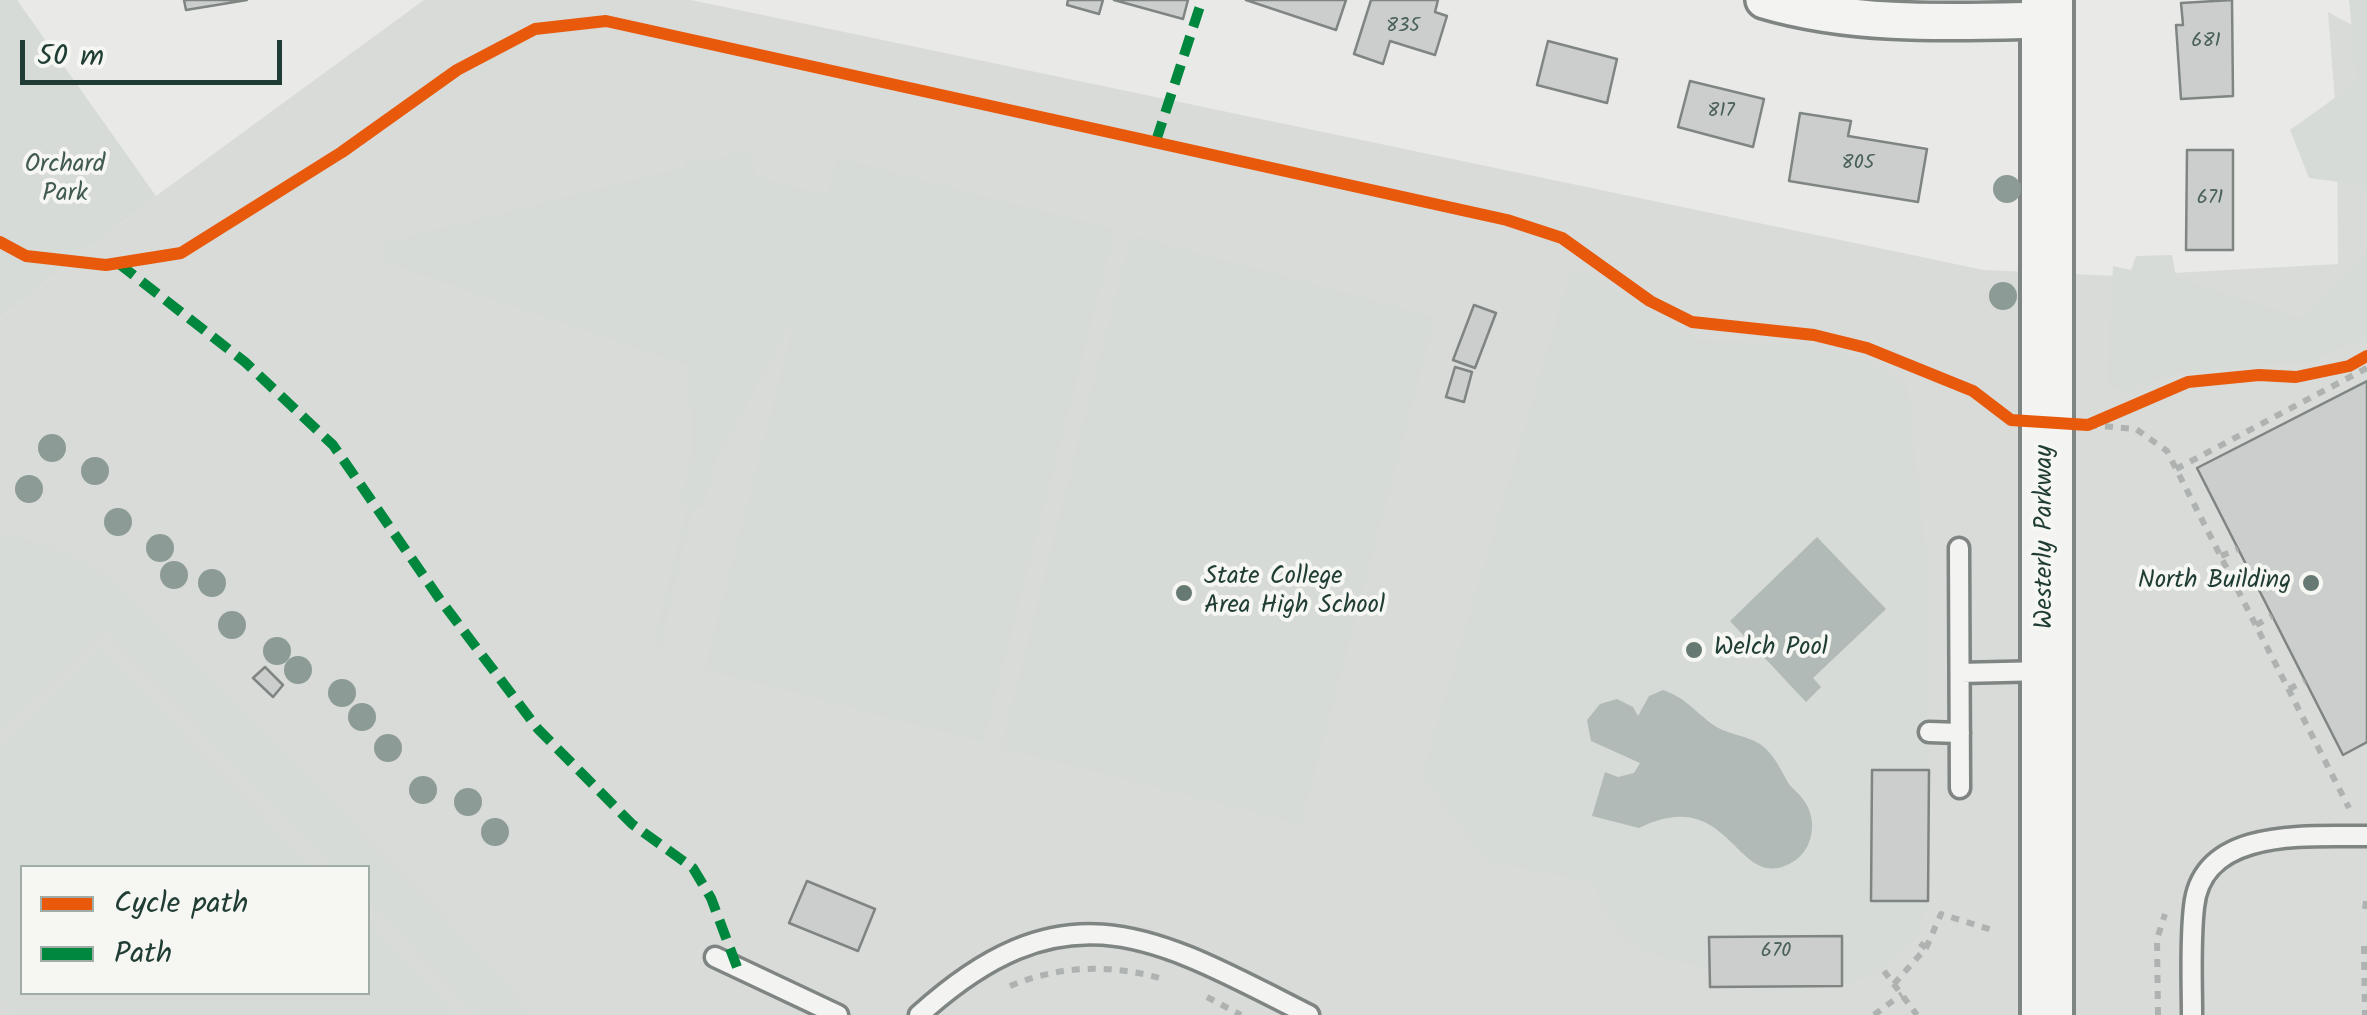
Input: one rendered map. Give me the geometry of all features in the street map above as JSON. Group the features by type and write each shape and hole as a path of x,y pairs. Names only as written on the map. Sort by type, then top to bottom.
{"main road":[{"name":"Westerly Parkway","path":"2047,10 2067,424 2046,671 2047,1015"}],"street":[{"path":"1764,0 1834,16 1887,20 2047,10"}],"lane":[{"path":"1959,548 1960,788"},
{"path":"1960,672 2046,671"},
{"path":"1929,732 1960,732"},
{"path":"2192,1015 2194,904 2203,881 2222,858 2247,843 2367,836"},
{"path":"919,1015 964,975 993,961 1042,941 1098,934 1130,936 1190,954 1309,1015"},
{"path":"715,957 838,1015"}],"path":[{"path":"2332,370 2367,356"},
{"path":"2176,469 2367,368"},
{"path":"2067,424 2114,411"},
{"path":"2067,424 2136,429 2166,451 2349,808"},
{"path":"2221,556 2238,549"},
{"path":"2256,625 2272,616"},
{"path":"2289,688 2305,681"},
{"path":"2365,908 2367,894"},
{"path":"1894,984 1926,948 1941,914 1992,930"},
{"path":"1914,938 1926,948"},
{"path":"2364,946 2365,1015"},
{"path":"1006,988 1053,972 1101,968 1177,984"},
{"path":"1884,971 1918,1015"},
{"path":"1193,990 1242,1015"},
{"path":"1874,1015 1902,994"}],"shaded area":[{"name":"State College Area High School","path":"424,0 691,0 1984,270 2117,276 2338,264 2337,127 2328,12 2367,33 2367,1015 0,1015 0,318 156,196"},
{"path":"1817,537 1886,609 1813,678 1821,687 1806,702 1730,621"},
{"path":"1663,690 1717,727 1760,744 1772,756 1811,815 1812,834 1799,858 1772,869 1757,864 1713,827 1694,818 1670,818 1639,828 1592,816 1605,772 1618,777 1634,773 1640,763 1591,741 1587,720 1600,704 1617,699 1633,707 1638,716 1649,696"}],"green space":[{"name":"Orchard Park","path":"0,0 17,0 156,196 0,318"},
{"path":"2349,0 2367,0 2367,186 2309,178 2290,130 2357,82"},
{"path":"749,150 755,176 827,196 838,158 1115,230 983,742 705,669 797,312 715,462 703,507 692,510 660,648 653,647 687,508 680,503 692,456 690,366 384,262 385,243 685,167 685,158 702,162"},
{"path":"1131,235 1435,317 1301,824 1001,748"},
{"path":"2367,253 2367,337 2309,362 2177,372 2127,391 2111,388 2107,379 2113,266 2131,270 2136,256 2172,255 2176,277 2304,319"},
{"name":"Welch Pool","path":"1573,265 1697,339 1825,347 1871,363 1907,383 1927,567 1928,901 1914,938 1896,959 1874,974 1822,987 1710,987 1709,968 1651,953 1623,935 1602,905 1594,883 1488,862 1422,775"},
{"path":"0,535 68,554 128,594 502,976 529,1015 477,1015 370,903 370,865 333,865 105,632 0,734"},
{"path":"100,649 311,865 20,865 20,995 370,995 370,925 458,1015 15,1015 0,1000 0,748"}],"building":[{"path":"184,0 247,0 186,10"},
{"path":"1068,0 1103,0 1099,14 1067,5"},
{"path":"1114,0 1188,0 1183,19"},
{"path":"1246,0 1346,0 1336,30"},
{"path":"1371,0 1438,0 1435,12 1447,16 1435,55 1390,41 1383,64 1354,54"},
{"path":"2232,0 2233,96 2181,99 2176,25 2183,25 2181,3"},
{"path":"1548,41 1617,59 1607,103 1537,85"},
{"path":"1690,81 1764,99 1753,147 1678,127"},
{"path":"1800,113 1851,121 1848,136 1927,149 1918,202 1789,181"},
{"path":"2187,150 2233,150 2233,250 2186,250"},
{"path":"1474,305 1496,313 1475,368 1453,360"},
{"path":"1455,367 1472,372 1464,402 1446,397"},
{"name":"North Building","path":"2367,381 2367,742 2343,755 2197,468"},
{"path":"265,667 283,685 273,697 253,678"},
{"path":"1872,770 1929,770 1928,901 1871,901"},
{"path":"807,881 875,909 858,951 789,923"},
{"path":"1842,936 1842,986 1710,987 1709,937"}],"marked path":[{"path":"1156,141 1202,0"},
{"path":"118,263 245,362 333,445 441,601 538,729 632,824 693,868 711,898 737,967"}],"cycle path":[{"path":"0,242 26,256 106,265 181,253 342,152 457,70 535,29 606,21 1507,220 1562,238 1650,301 1692,322 1814,335 1867,348 1973,391 2011,420 2088,425 2188,382 2259,375 2296,377 2349,366 2367,356"}],"place":[{"name":"North Building","path":"2311,583"},
{"name":"State College Area High School","path":"1184,593"},
{"name":"Welch Pool","path":"1694,650"}]}
